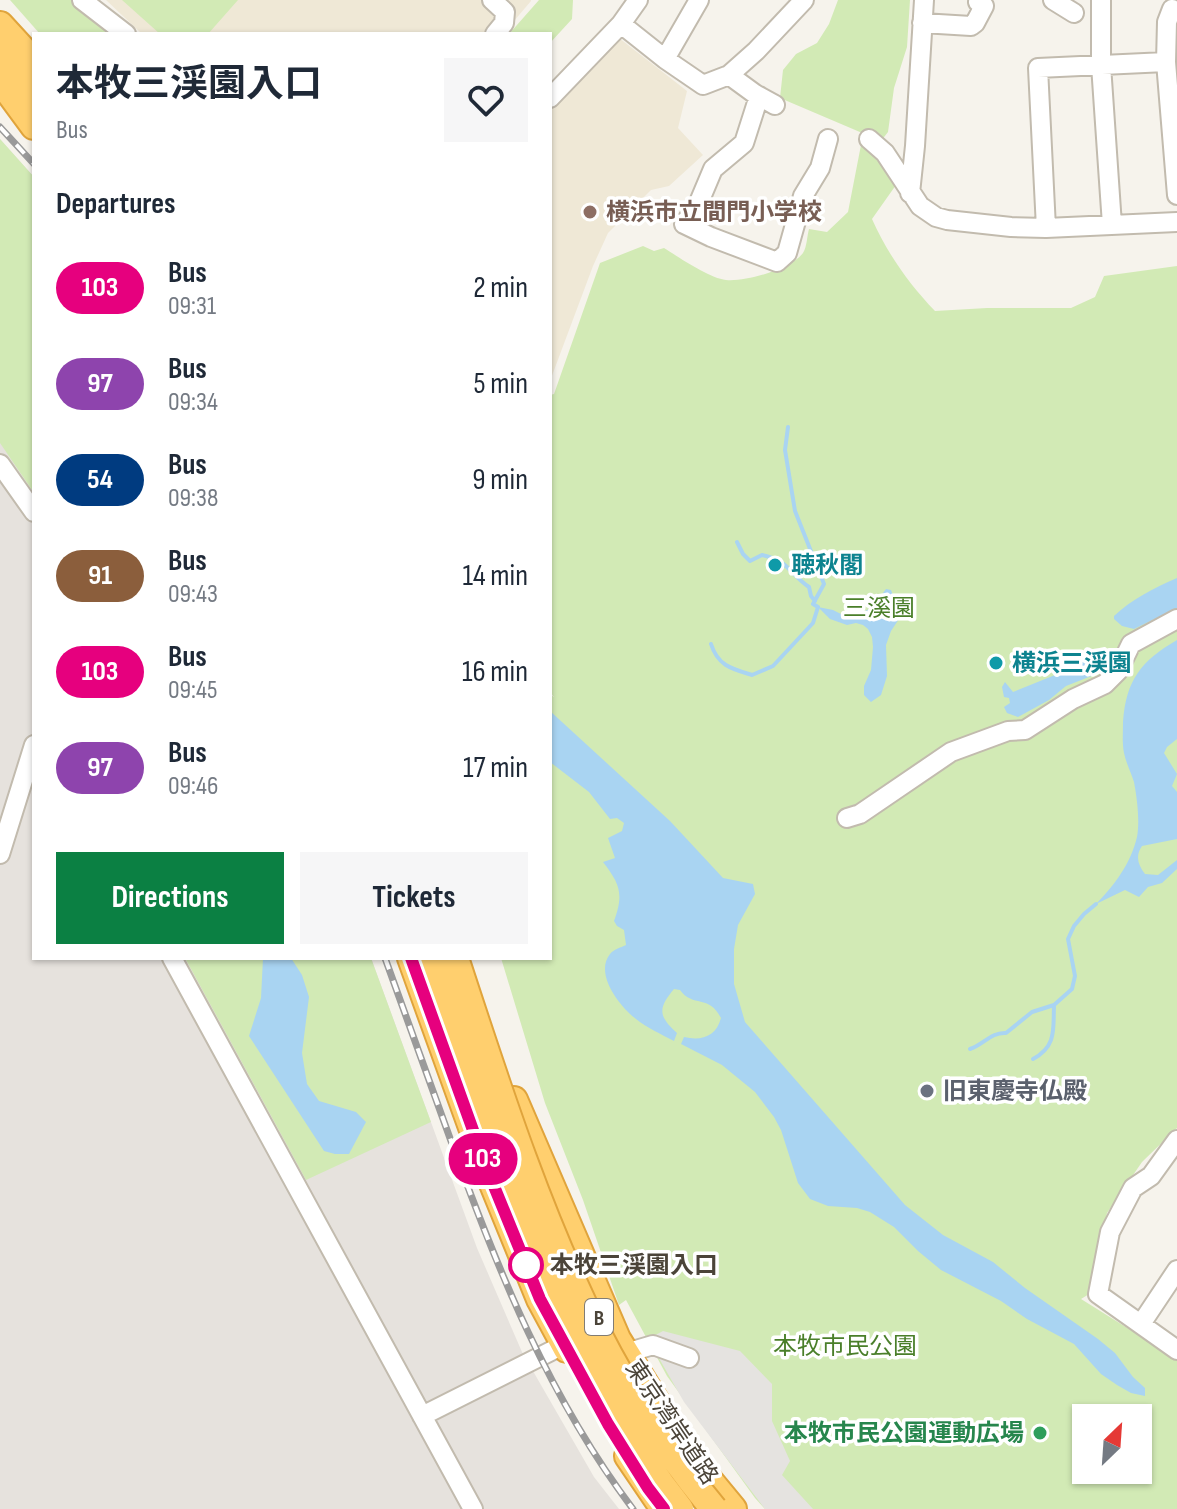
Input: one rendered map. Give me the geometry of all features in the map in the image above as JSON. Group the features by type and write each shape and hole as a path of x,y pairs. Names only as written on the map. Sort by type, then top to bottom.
{"highway":[{"path":"0,25 32,60"},
{"path":"0,48 32,84"},
{"path":"0,78 32,114"},
{"path":"0,78 32,123"},
{"path":"415,960 498,1198 540,1299 608,1424 664,1509"},
{"name":"B","path":"432,960 523,1226 555,1298 627,1437 677,1509"},
{"name":"B","path":"460,963 494,1076 574,1284 616,1367 649,1420 714,1509"},
{"name":"東京湾岸道路","path":"460,963 497,1060 609,1321 690,1457 733,1509"},
{"name":"B","path":"530,1174 550,1206 580,1279 645,1401 681,1454 726,1509"}],"street":[{"path":"82,0 123,32"},
{"path":"492,0 505,12 504,23 497,32"},
{"path":"552,96 621,24 638,0"},
{"path":"665,59 699,0"},
{"path":"621,24 703,85 729,75 804,0"},
{"path":"910,193 924,0"},
{"path":"922,23 971,26 984,6 978,2 980,0"},
{"path":"1053,0 1074,13"},
{"path":"1101,0 1101,65 1112,225"},
{"path":"1172,9 1167,22 1166,62 1177,195"},
{"path":"1046,228 1038,68 1166,62"},
{"path":"729,75 767,101 744,143 713,169 697,207 684,224 777,262 787,253 803,196 820,168 828,139"},
{"path":"869,139 885,153 920,206 936,217 947,220 1046,228 1177,222"},
{"path":"0,464 32,509"},
{"path":"847,818 860,814 951,752 1008,731 1025,730 1073,699 1105,684 1118,671 1131,644 1177,619"},
{"path":"0,854 32,751"},
{"path":"173,960 473,1509"},
{"path":"1174,1149 1151,1176 1133,1188 1110,1232 1098,1294 1177,1350"},
{"path":"1141,1324 1177,1270"},
{"path":"422,1416 609,1321"},
{"path":"626,1353 653,1345 689,1358"}],"shaded area":[{"path":"106,0 531,0 505,32 140,32"},
{"name":"横浜市立間門小学校","path":"619,38 687,91 678,128 703,155 669,186 651,190 608,233 552,376 552,105"},
{"path":"0,139 32,175 32,960 372,960 477,1248 522,1352 594,1477 619,1509 0,1509"},
{"path":"663,1331 740,1351 772,1384 772,1421 790,1461 782,1475 813,1509 765,1509 684,1402 648,1339"}],"green space":[{"path":"10,0 71,0 111,32 38,32"},
{"path":"122,0 238,0 210,32 158,32"},
{"path":"539,0 573,0 572,19 552,41 552,32 511,32"},
{"path":"838,0 910,0 907,47 894,88 888,132 881,141 780,98 783,70 796,54 817,43 829,24"},
{"path":"0,139 32,175 32,490 0,443"},
{"name":"三溪園","path":"861,145 875,154 896,185 872,219 899,268 935,311 1071,308 1095,297 1104,276 1177,266 1177,1128 1142,1162 1107,1213 1094,1291 1081,1299 1177,1359 1177,1509 765,1509 667,1376 626,1300 619,1305 545,1103 502,960 552,960 552,394 600,263 643,246 654,251 664,248 711,276 726,280 745,279 768,273 797,259 803,253 809,229 827,232 848,212"},
{"path":"186,960 372,960 431,1122 306,1180"}],"water":[{"path":"1177,578 1177,608 1134,629 1122,626 1114,619 1136,599"},
{"path":"886,589 891,590 901,616 886,645 887,676 881,695 871,702 864,695 873,647 868,629 856,623 847,625 830,619 818,607 847,617 870,608"},
{"path":"1177,640 1177,739 1164,753 1177,774 1172,786 1177,792 1177,839 1142,846 1138,857 1145,874 1158,875 1177,860 1177,869 1162,883 1148,887 1139,897 1125,890 1096,904 1121,874 1137,837 1136,795 1123,745 1128,694 1145,664"},
{"path":"1062,656 1082,660 1096,668 1094,675 1066,686 1049,700 1018,717 1007,713 1004,707 1010,703 1009,698 1004,697 1002,687 1005,682 1013,692 1055,675 1057,669 1052,658"},
{"path":"552,713 670,821 723,878 753,884 755,894 738,925 734,949 734,984 745,1022 905,1205 943,1235 993,1262 1098,1339 1115,1353 1145,1388 1145,1396 1131,1393 1101,1374 1074,1344 941,1270 894,1227 870,1212 828,1206 810,1199 798,1183 781,1130 755,1092 722,1065 681,1044 684,1037 702,1038 716,1030 721,1018 711,1006 690,999 674,989 662,1012 666,1022 677,1033 674,1041 640,1022 623,1007 611,990 605,971 610,954 626,945 624,930 614,921 619,890 603,862 615,858 608,838 622,831 624,823 617,818 610,819 589,792 552,764"},
{"path":"263,960 292,960 302,975 309,997 302,1053 307,1084 319,1101 356,1112 366,1122 349,1154 324,1151 249,1036 261,998"}],"waterway":[{"path":"711,644 722,662 752,675 773,666 813,623 818,607 813,604 824,584 795,511 785,450 788,427"},
{"path":"737,542 750,561 762,555 783,564 809,587 815,601"},
{"path":"970,1049 1006,1033 1032,1012 1054,1005 1072,989 1075,976 1068,939 1074,926 1096,904"},
{"path":"1033,1059 1050,1043 1054,1006"}],"railway":[{"path":"0,127 32,162"},
{"path":"386,960 469,1190 528,1332 576,1423 633,1509"}],"bus line":[{"name":"103","path":"412,960 487,1169 540,1299 608,1424 664,1509"}],"place":[{"name":"横浜市立間門小学校","path":"590,212"},
{"name":"聴秋閣","path":"775,565"},
{"name":"横浜三渓園","path":"996,663"},
{"name":"旧東慶寺仏殿","path":"927,1091"},
{"name":"本牧三渓園入口","path":"526,1265"},
{"name":"本牧市民公園運動広場","path":"1040,1433"}],"park label":[{"name":"本牧市民公園","path":"845,1346"}]}
